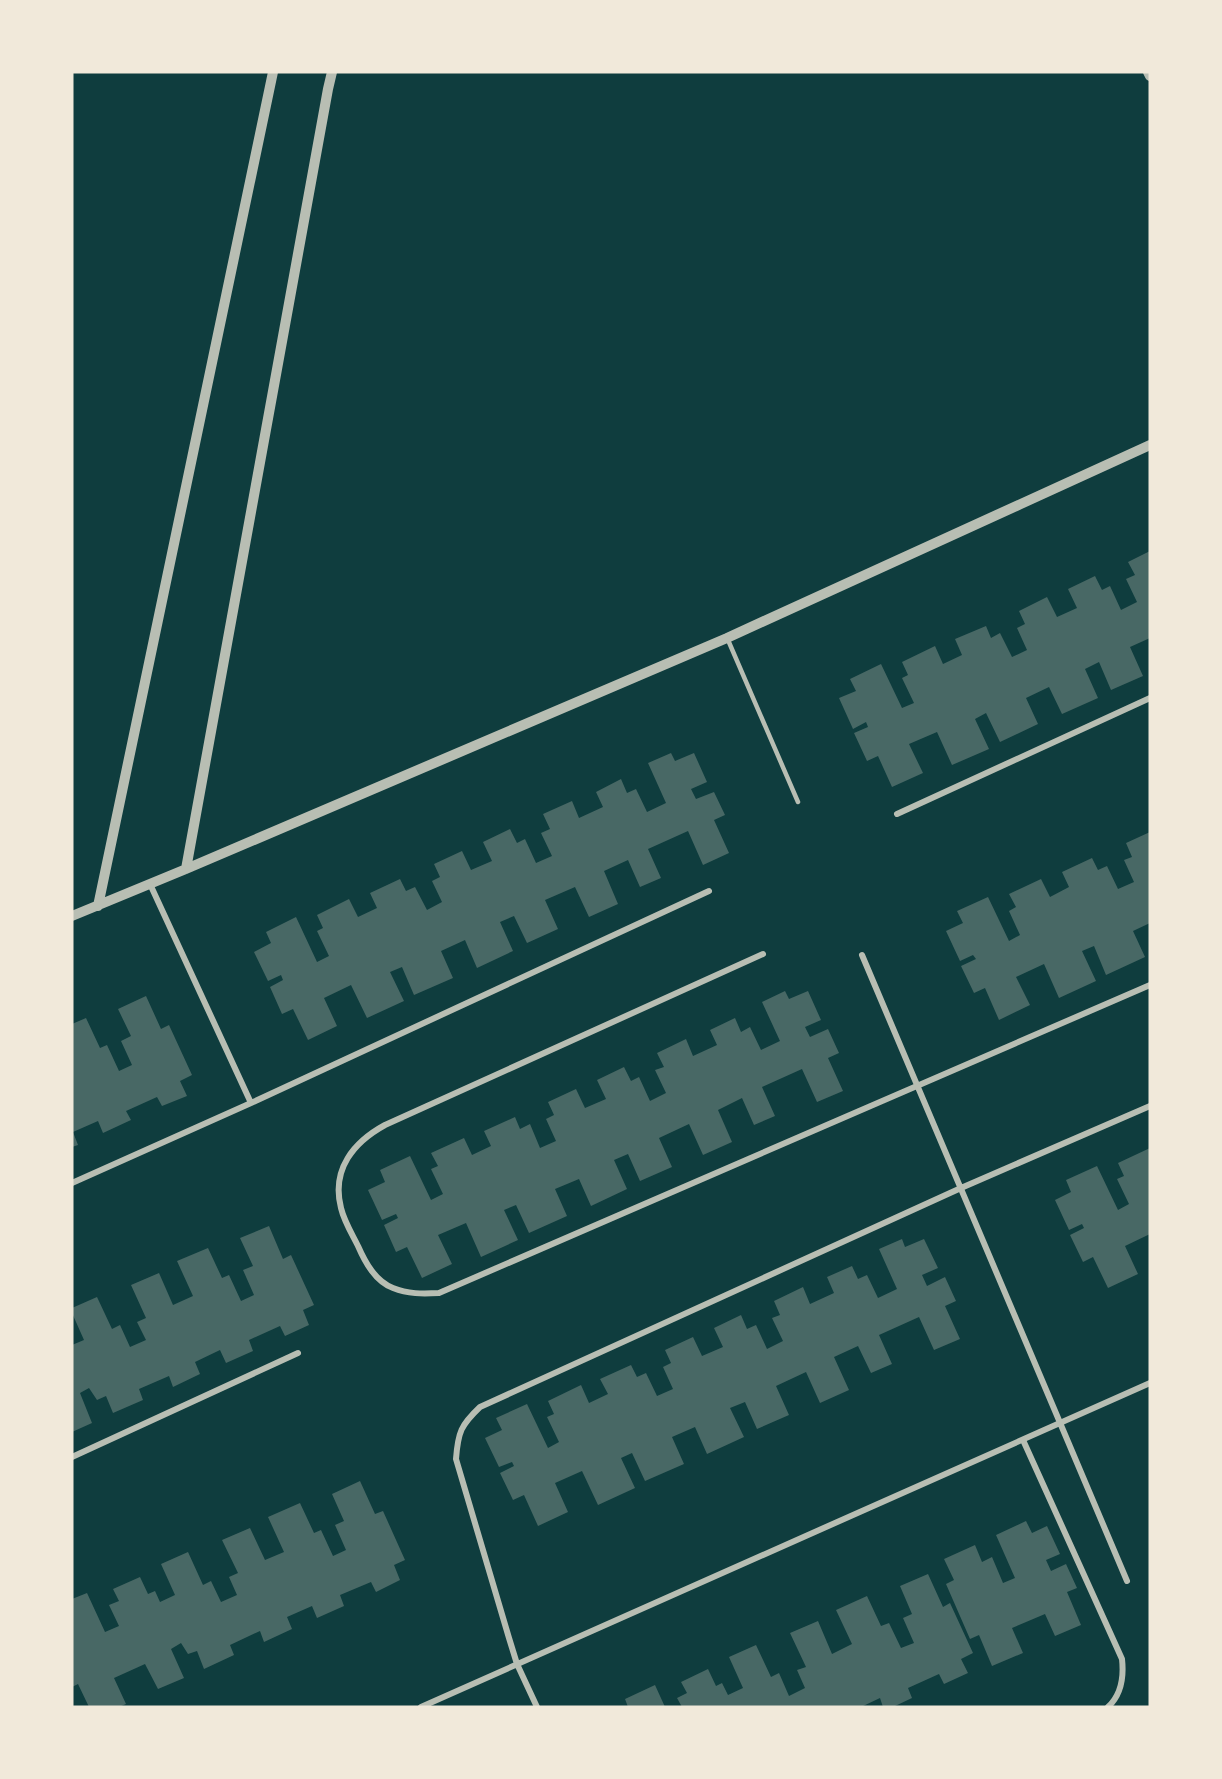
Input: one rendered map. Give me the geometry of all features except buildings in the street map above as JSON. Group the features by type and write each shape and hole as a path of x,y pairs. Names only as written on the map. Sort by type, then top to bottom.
{"street":[{"path":"98,906 273,72"},
{"path":"186,869 333,72"},
{"path":"1148,72 1150,76"},
{"path":"72,916 727,638 1150,445"},
{"path":"897,814 1150,698"},
{"path":"150,884 251,1103"},
{"path":"72,1183 251,1103 709,891"},
{"path":"763,954 367,1135 353,1149 343,1167 339,1187 340,1207 372,1272 391,1287 414,1294 438,1293 1150,985"},
{"path":"862,954 1128,1581"},
{"path":"537,1707 508,1638 456,1459 458,1439 466,1421 480,1407 961,1188 1150,1106"},
{"path":"72,1457 298,1353"},
{"path":"421,1707 1150,1383"},
{"path":"1023,1440 1122,1659 1124,1674 1120,1689 1108,1707"}],"lane":[{"path":"727,638 798,802"}]}
